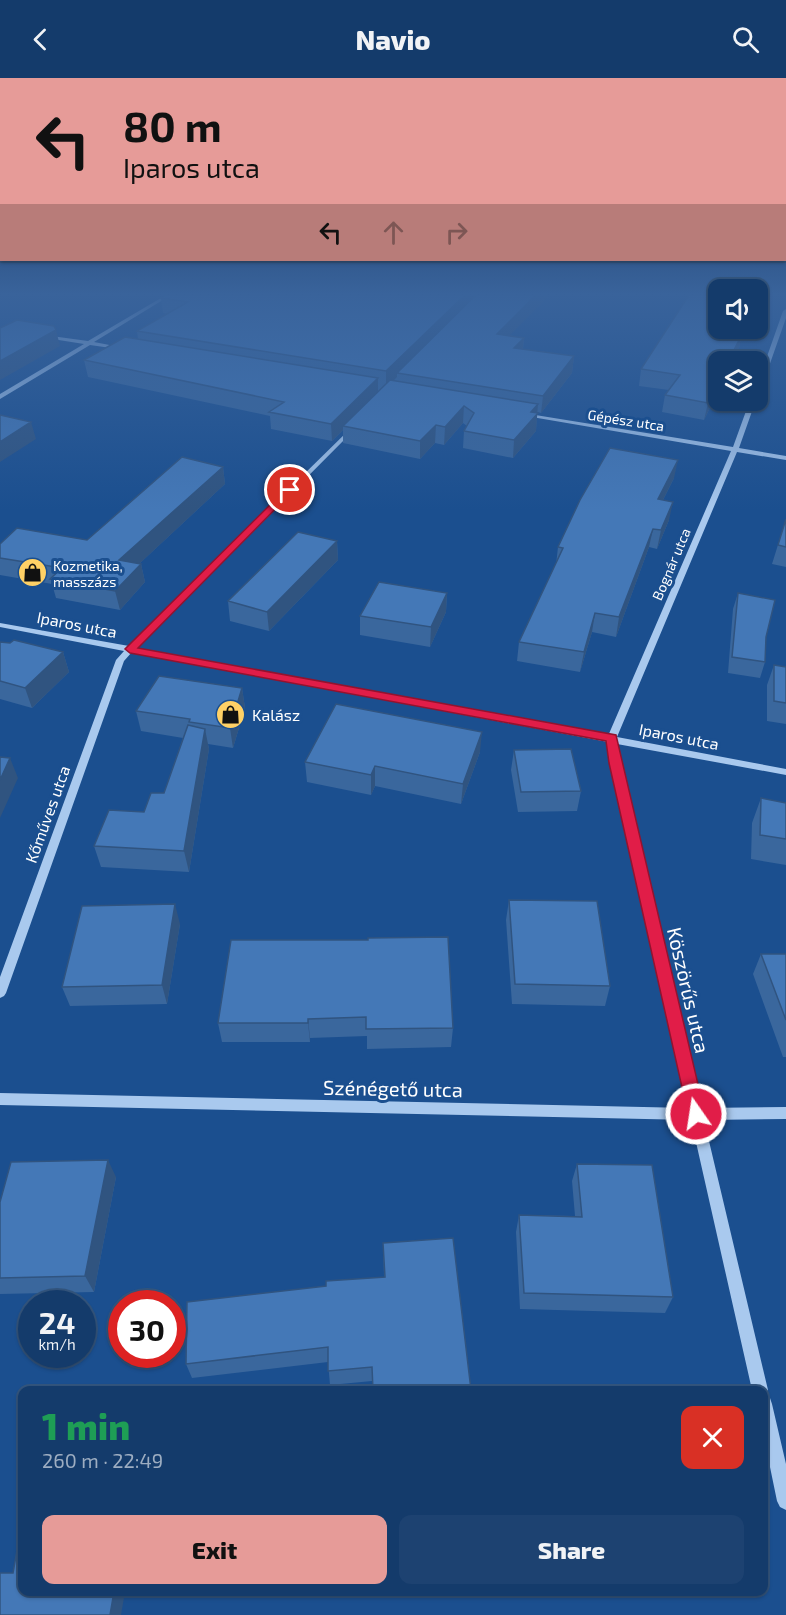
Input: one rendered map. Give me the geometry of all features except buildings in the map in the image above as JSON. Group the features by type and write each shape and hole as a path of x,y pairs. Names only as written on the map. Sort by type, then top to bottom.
{"street":[{"path":"0,397 51,367"},
{"name":"Bognár utca","path":"612,738 735,450 749,411"},
{"name":"Gépész utca","path":"515,414 786,458"},
{"name":"Kőműves utca","path":"0,993 114,670 120,660 355,426"},
{"name":"Iparos utca","path":"0,625 786,772"},
{"name":"Köszörűs utca","path":"612,738 615,763 759,1386"},
{"name":"Szénégető utca","path":"0,1099 696,1114 786,1113"},
{"path":"768,1422 786,1501"}],"place":[{"name":"Kozmetika, masszázs","path":"32,573"},
{"name":"Kalász","path":"231,714"}],"route":[{"path":"290,490 130,649 612,738 615,763 696,1114"}]}
